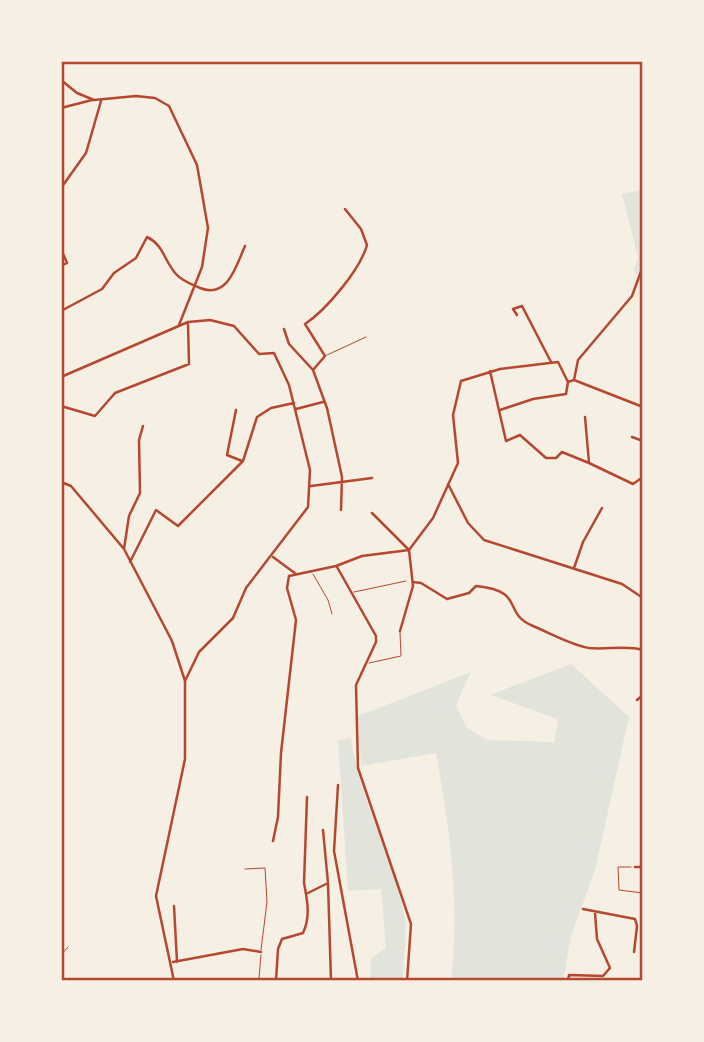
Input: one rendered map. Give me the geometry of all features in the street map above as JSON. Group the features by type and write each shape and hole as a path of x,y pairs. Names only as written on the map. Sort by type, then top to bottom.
{"street":[{"path":"61,80 77,93 94,100 136,96 155,98 169,106 197,165 202,184 208,246 179,325"},
{"path":"61,108 94,100"},
{"path":"61,188 86,153 101,101"},
{"path":"313,370 325,356 305,324 325,308 351,274 367,245 361,229 345,209"},
{"path":"61,311 102,289 114,273 136,258 147,237 158,242 178,276 207,291 223,287 231,278 245,246"},
{"path":"61,249 66,263 61,265"},
{"path":"574,380 578,360 632,296 643,267"},
{"path":"517,316 513,309 522,306 551,362"},
{"path":"61,377 179,325 210,320 234,326 259,354 274,354 295,403 311,486 308,507 278,543 273,557 246,588 233,618 199,652 186,681"},
{"path":"61,406 95,416 115,393 189,364 188,322"},
{"path":"284,329 289,344 313,370 337,447 341,510"},
{"path":"273,841 278,817 281,753 296,620 287,581 296,574 336,566 362,556 409,550 428,526 459,459 453,415 460,385 466,379 490,372 551,362 559,364 568,382 566,394 533,399 500,410"},
{"path":"490,372 506,441 520,435 546,458 556,458 562,452 633,484 643,477"},
{"path":"568,382 574,380 643,407"},
{"path":"296,409 323,402"},
{"path":"130,562 156,510 178,526 243,461 257,417 271,408 295,403"},
{"path":"236,410 227,455 243,461"},
{"path":"584,417 589,463"},
{"path":"124,549 129,516 140,493 139,440 143,426"},
{"path":"632,437 643,441"},
{"path":"311,486 372,478"},
{"path":"61,482 71,486 124,549 172,641 186,681 185,759 156,896 162,930 175,962"},
{"path":"448,484 474,532 484,540 622,584 643,598"},
{"path":"574,568 583,542 602,508"},
{"path":"372,513 409,550 413,582 400,631"},
{"path":"273,557 296,574"},
{"path":"336,566 376,636 356,685 358,768 411,925 407,981"},
{"path":"413,582 421,583 447,598 469,593 476,586 498,588 508,594 520,617 531,625 587,648 643,650"},
{"path":"637,700 643,695"},
{"path":"338,785 334,851 358,981"},
{"path":"223,981 259,978 276,981 278,949 282,939 303,933 308,893 304,883 307,797"},
{"path":"323,830 328,883 331,981"},
{"path":"635,867 643,867"},
{"path":"308,893 328,883"},
{"path":"174,906 174,981"},
{"path":"583,909 635,919 634,952"},
{"path":"568,981 569,975 603,976 610,968 597,939 595,913"},
{"path":"175,962 243,949 261,952"}],"lane":[{"path":"325,356 366,337"},
{"path":"313,572 328,600 332,614"},
{"path":"352,593 406,582"},
{"path":"366,664 401,656 400,631"},
{"path":"245,869 265,868 267,902 259,978"},
{"path":"61,955 68,947"}],"path":[{"path":"635,867 618,867 619,890 643,893"}],"shaded area":[{"path":"643,190 643,280 633,271 638,258 622,194"},
{"path":"571,664 629,717 595,870 571,936 563,981 451,981 454,895 446,810 436,753 361,766 358,716 471,672 456,705 467,728 488,740 554,742 558,719 490,695"},
{"path":"351,737 362,784 400,898 406,929 403,981 370,981 371,958 386,948 381,889 348,891 338,741"}]}
